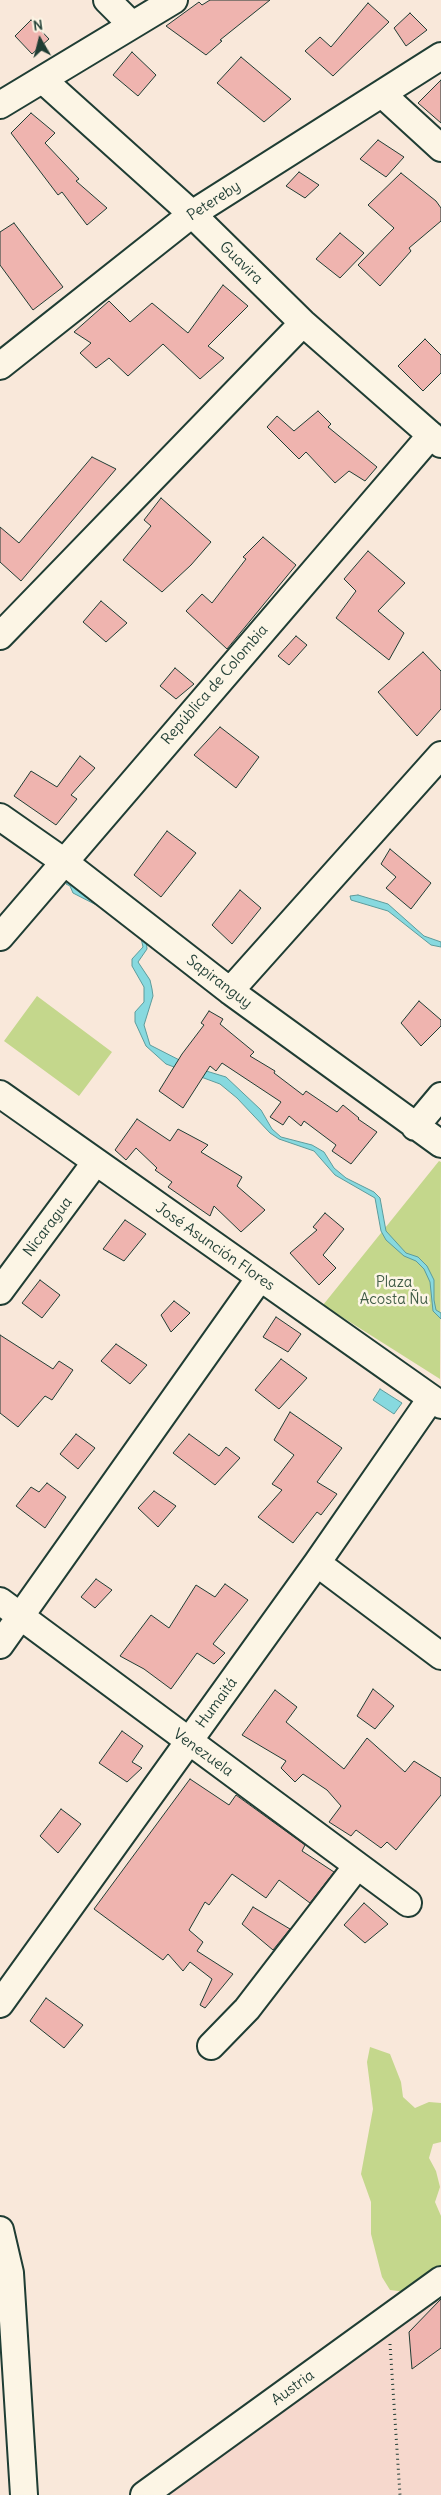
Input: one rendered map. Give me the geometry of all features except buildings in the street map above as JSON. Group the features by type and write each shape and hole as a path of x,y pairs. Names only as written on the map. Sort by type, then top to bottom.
{"street":[{"path":"107,0 132,25"},
{"path":"0,105 174,0"},
{"name":"Petereby","path":"0,366 192,214 441,56"},
{"name":"Guavira","path":"43,80 192,214 303,323 436,439"},
{"path":"382,94 441,148"},
{"path":"0,636 303,323"},
{"name":"República de Colombia","path":"0,937 63,861 436,439"},
{"path":"230,991 441,755"},
{"name":"Sapiranguy","path":"0,817 63,861 230,991 415,1127 441,1144"},
{"name":"José Asunción Flores","path":"0,1094 259,1279 436,1402"},
{"path":"415,1127 441,1096"},
{"name":"Nicaragua","path":"0,1292 95,1162"},
{"path":"0,1645 259,1279"},
{"name":"Humaitá","path":"0,2004 317,1563 436,1402"},
{"path":"317,1563 441,1656"},
{"name":"Venezuela","path":"0,1601 408,1903"},
{"path":"211,2046 246,2009 357,1866"},
{"path":"0,2230 10,2273 24,2495"},
{"name":"Austria","path":"144,2495 172,2487 389,2318 441,2280"}],"path":[{"path":"389,2318 400,2495"}],"shaded area":[{"path":"441,2287 441,2495 159,2495"}],"green space":[{"path":"37,996 112,1052 79,1096 4,1041"},
{"name":"Plaza Acosta Ñu","path":"439,1161 441,1162 440,1379 323,1305"},
{"path":"370,2047 390,2054 401,2082 403,2097 415,2108 429,2102 441,2103 441,2142 433,2144 429,2158 436,2171 440,2187 435,2202 441,2216 441,2272 406,2292 390,2290 382,2277 371,2234 371,2202 361,2174 373,2109 367,2062"}],"water":[{"path":"70,882 146,938 147,949 138,962 150,980 152,989 153,996 144,1025 150,1045 193,1067 226,1077 261,1110 272,1129 281,1137 312,1145 324,1152 334,1168 346,1178 374,1192 380,1198 386,1231 406,1253 418,1257 427,1266 434,1280 434,1300 436,1310 441,1313 441,1319 433,1311 430,1282 424,1269 416,1261 404,1256 386,1240 381,1231 375,1198 335,1175 314,1151 279,1139 270,1133 237,1098 220,1084 166,1064 146,1046 135,1022 135,1012 144,1002 144,987 132,966 132,959 143,947 141,938 110,912 73,893 70,886 66,884"},
{"path":"358,895 388,904 424,936 441,942 441,947 431,945 388,911 351,900 350,896"},
{"path":"380,1389 402,1403 394,1414 373,1400"}]}
